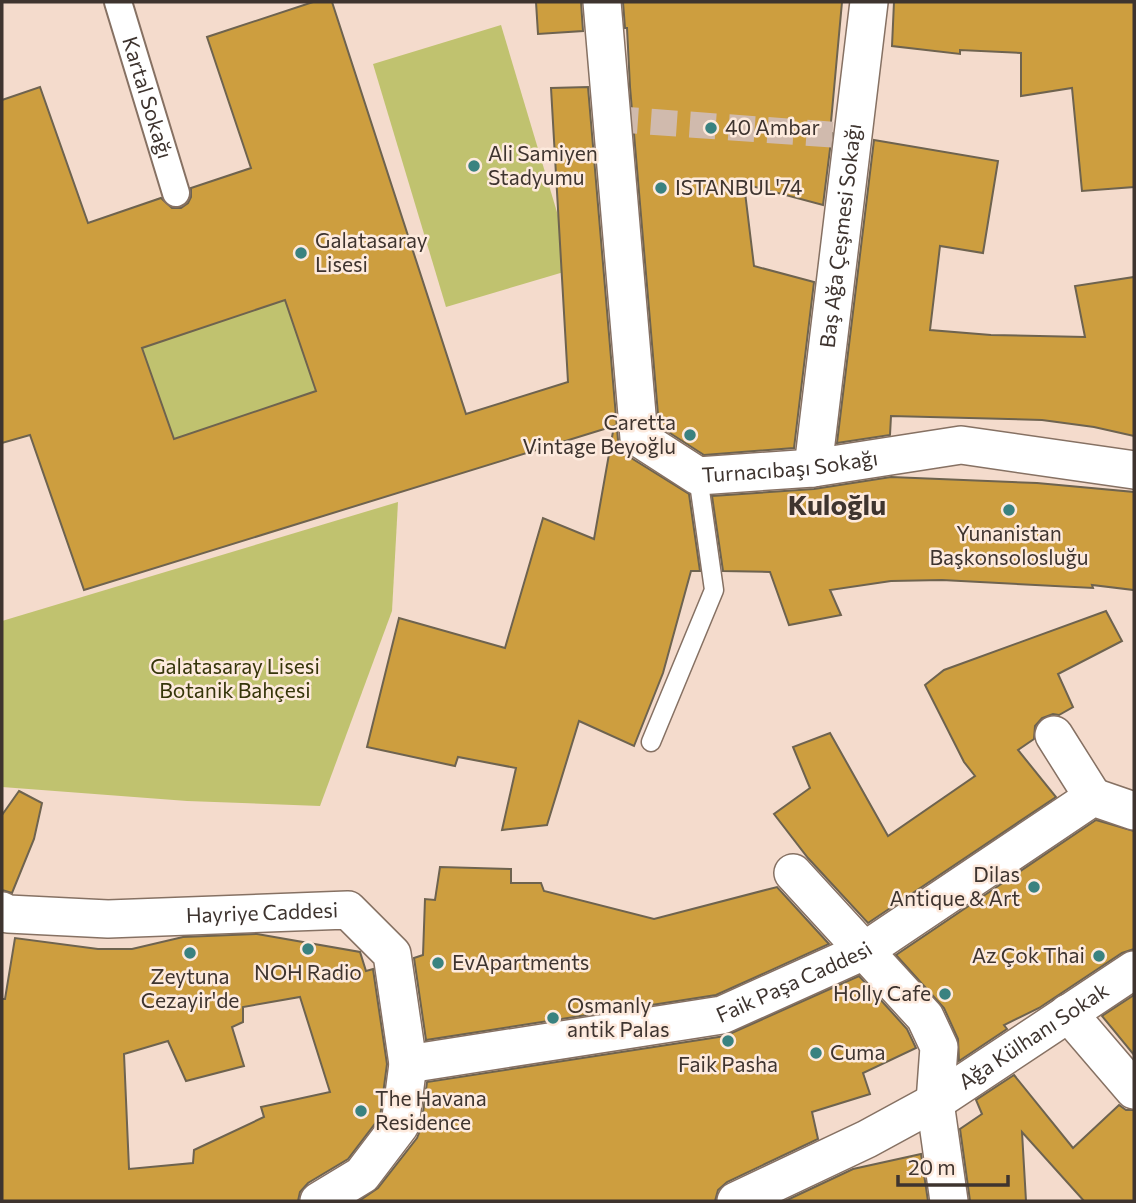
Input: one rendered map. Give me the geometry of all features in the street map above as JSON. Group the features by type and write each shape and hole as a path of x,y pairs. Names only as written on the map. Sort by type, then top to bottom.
{"street":[{"name":"Kartal Sokağı","path":"118,2 176,193"},
{"name":"Turnacıbaşı Sokağı","path":"602,2 639,438 698,475 813,468 961,445 1134,470"},
{"name":"Baş Ağa Çeşmesi Sokağı","path":"813,468 869,2"},
{"path":"1054,735 1093,797 1134,811"},
{"name":"Faik Paşa Caddesi","path":"408,1064 722,1014 864,951 1093,797"},
{"path":"793,873 925,1017 939,1047 935,1102 948,1201"},
{"name":"Hayriye Caddesi","path":"2,911 8,914 108,919 348,910 393,954 408,1064 401,1125 362,1175 319,1201"},
{"name":"Ağa Külhanı Sokak","path":"736,1201 867,1139 935,1102 1134,970"},
{"path":"1068,1013 1134,1090"}],"lane":[{"path":"651,742 714,590 698,475"}],"green space":[{"name":"Ali Samiyen Stadyumu","path":"501,25 574,269 446,307 373,64"},
{"path":"285,300 316,391 174,439 142,348"},
{"name":"Galatasaray Lisesi Botanik Bahçesi","path":"398,502 392,611 320,806 187,801 2,787 2,621"}],"building":[{"name":"Galatasaray Lisesi","path":"313,2 332,2 466,414 568,382 551,88 588,87 618,440 621,449 628,456 689,494 700,571 691,571 663,673 634,746 579,721 547,825 502,830 516,768 458,757 455,766 367,747 399,618 505,648 543,518 594,539 614,426 84,590 30,435 2,443 2,100 40,87 88,223 161,198 172,208 181,208 191,197 191,188 251,168 207,37","holes":["285,300 316,391 174,439 142,348"]},
{"path":"536,2 581,2 583,31 538,34"},
{"path":"623,2 842,2 832,133 823,205 744,184 754,266 814,282 794,448 704,455 659,426"},
{"path":"894,2 1134,2 1134,187 1082,191 1072,88 1021,96 1021,53 960,50 960,54 892,46"},
{"path":"874,140 998,161 983,253 940,246 930,330 991,335 1085,337 1075,286 1134,277 1134,436 1042,420 891,416 890,435 837,443"},
{"path":"891,477 1037,483 1134,492 1134,590 1092,585 1093,588 942,580 891,581 830,590 841,615 789,625 770,572 723,571 712,496 814,489"},
{"path":"1106,611 1122,641 1058,674 1073,707 1059,715 1042,718 1035,726 1034,739 1018,750 1056,797 868,923 808,858 774,814 810,788 793,747 830,733 888,836 975,776 964,762 925,685 944,670"},
{"path":"19,791 42,803 34,839 12,893 2,890 2,815"},
{"path":"1096,820 1134,831 1134,949 1122,953 1039,1008 1004,1025 1007,1029 959,1061 958,1039 944,1008 896,955"},
{"path":"440,867 511,869 511,883 541,883 544,891 654,919 777,887 829,944 716,995 426,1040 414,958 423,955 425,899 435,900"},
{"path":"257,934 360,952 366,971 373,969 387,1064 380,1117 348,1159 308,1183 300,1192 298,1201 2,1201 2,999 5,999 15,938 98,949 132,949 183,937","holes":["300,997 330,1092 261,1107 264,1117 194,1150 193,1163 129,1169 124,1054 168,1041 186,1081 244,1066 232,1027 243,1022 243,1007"]},
{"path":"859,976 907,1029 916,1048 863,1073 870,1094 812,1112 818,1139 727,1182 718,1190 715,1201 359,1201 378,1188 417,1138 421,1128 427,1082 725,1036"},
{"path":"1134,995 1134,1055 1102,1016"},
{"path":"1014,1075 1073,1148 1119,1105 1126,1110 1134,1110 1134,1201 1084,1201 1022,1132 1026,1201 970,1201 960,1129 982,1114 976,1100"},
{"path":"921,1154 928,1201 785,1201 853,1169"}],"tunnel":[{"path":"612,119 852,136"}],"place":[{"name":"40 Ambar","path":"711,128"},
{"name":"Ali Samiyen Stadyumu","path":"474,166"},
{"name":"ISTANBUL'74","path":"661,188"},
{"name":"Galatasaray Lisesi","path":"301,253"},
{"name":"Caretta Vintage Beyoğlu","path":"690,435"},
{"name":"Yunanistan Başkonsolosluğu","path":"1009,510"},
{"name":"Dilas Antique & Art","path":"1034,887"},
{"name":"NOH Radio","path":"308,949"},
{"name":"Zeytuna Cezayir'de","path":"190,953"},
{"name":"Az Çok Thai","path":"1099,956"},
{"name":"EvApartments","path":"438,963"},
{"name":"Holly Cafe","path":"945,994"},
{"name":"Osmanly antik Palas","path":"553,1018"},
{"name":"Faik Pasha","path":"728,1041"},
{"name":"Cuma","path":"816,1053"},
{"name":"The Havana Residence","path":"361,1111"}],"district":[{"name":"Kuloğlu","path":"837,505"}]}
